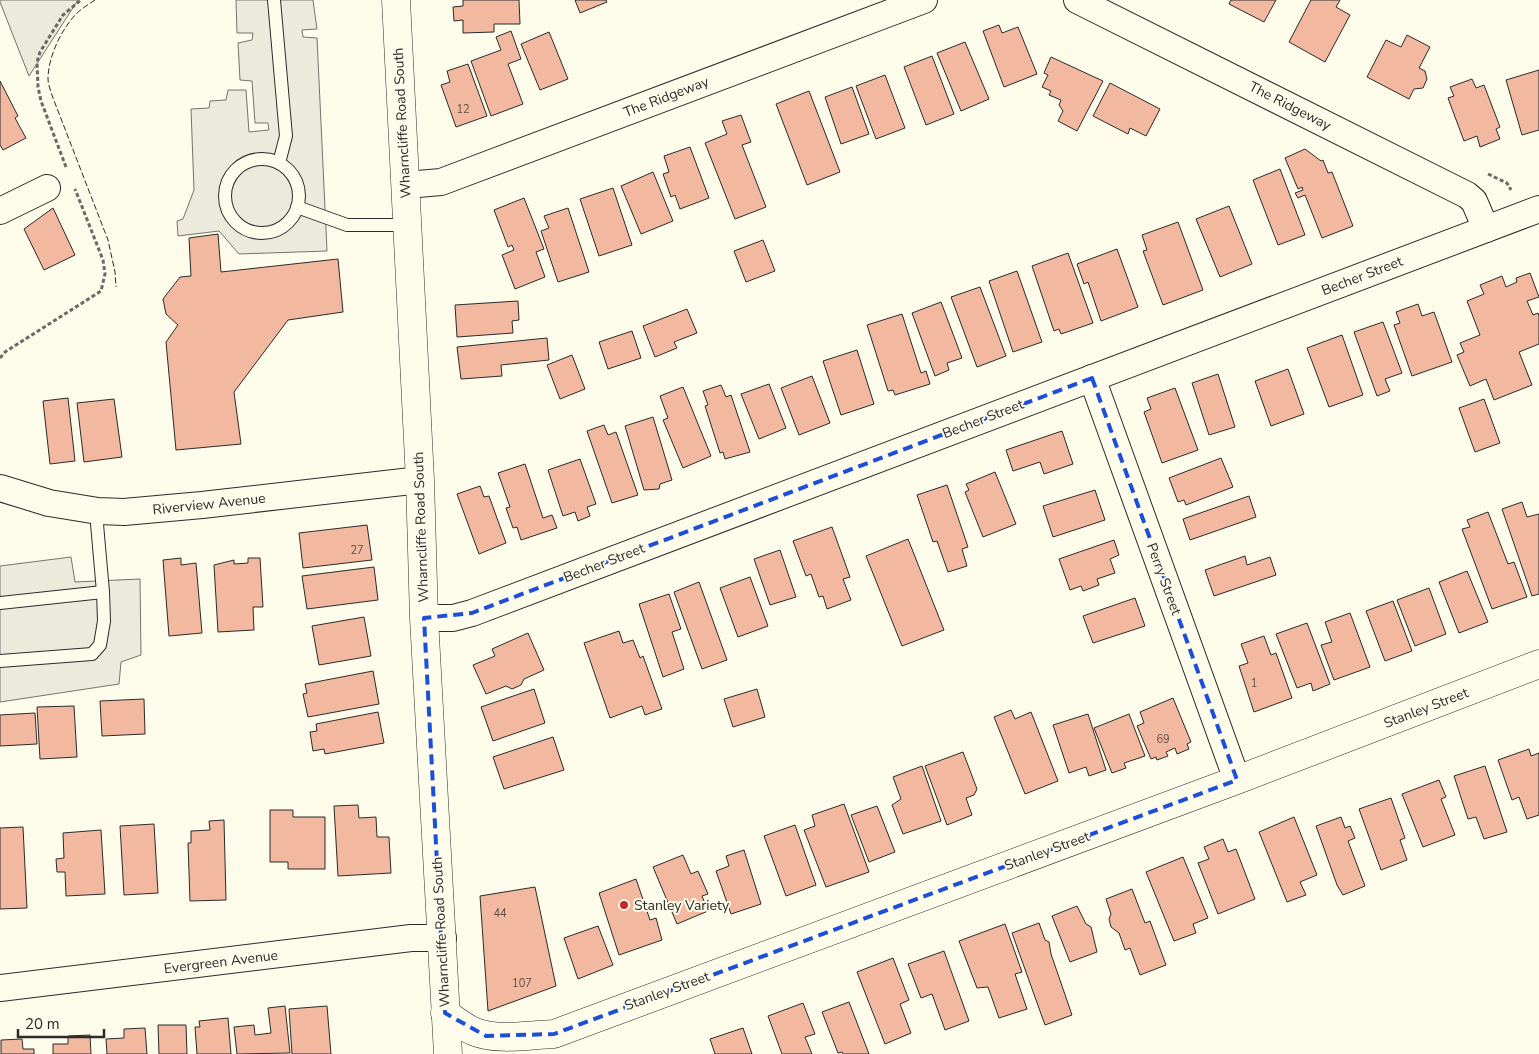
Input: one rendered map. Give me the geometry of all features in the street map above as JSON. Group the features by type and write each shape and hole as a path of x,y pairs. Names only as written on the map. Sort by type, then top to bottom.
{"main road":[{"name":"Wharncliffe Road South","path":"396,0 420,480 424,618 448,1054"},
{"name":"Stanley Street","path":"446,1014 474,1032 486,1036 554,1034 1237,780 1539,664"},
{"name":"Stanley Street","path":"529,1054 554,1034"}],"street":[{"name":"The Ridgeway","path":"406,186 440,182 924,0"},
{"name":"The Ridgeway","path":"1077,0 1467,195 1474,201 1486,229"},
{"path":"0,211 47,188"},
{"name":"Becher Street","path":"424,618 453,618 472,613 1539,210"},
{"name":"Perry Street","path":"1092,378 1237,780"},
{"name":"Riverview Avenue","path":"0,488 49,503 98,511 124,512 150,511 420,480"},
{"name":"Evergreen Avenue","path":"0,988 410,938 443,938"}],"lane":[{"path":"274,0 286,136 280,163"},
{"path":"257,158 270,159 280,163 288,169 296,182 299,196 298,207 292,218 272,232 260,233 248,230 237,224 229,215 225,203 225,191 231,173 246,162 257,158"},
{"path":"298,207 347,225 407,225"},
{"path":"0,661 92,654 100,645 104,621 97,524 98,511"},
{"path":"0,603 103,592"}],"highlighted area":[{"path":"1092,378 1237,780 554,1034 486,1036 445,1013 424,618 472,613"}],"shaded area":[{"path":"0,0 78,0 29,76 0,2"},
{"path":"236,0 313,0 317,29 302,30 303,37 317,38 327,251 239,254 219,231 178,236 177,221 183,219 194,190 191,109 209,108 210,101 226,100 228,90 246,90 249,132 269,130 268,123 255,123 252,81 240,80 238,43 252,40 253,33 237,33"},
{"path":"71,557 75,582 140,579 141,655 121,662 119,684 0,702 0,566"}],"building":[{"path":"463,0 519,0 520,24 494,24 494,32 463,33 463,20 454,21 453,7 463,6"},
{"path":"575,0 606,0 607,2 580,13"},
{"path":"1231,0 1276,0 1264,22 1229,4"},
{"path":"1311,0 1340,0 1336,7 1350,15 1325,62 1289,42"},
{"path":"999,25 1002,33 1018,27 1037,74 1004,87 983,31"},
{"path":"511,31 521,59 508,64 523,104 491,116 471,61 501,50 496,37"},
{"path":"549,32 568,79 540,90 521,44"},
{"path":"1407,35 1430,47 1419,68 1425,71 1427,79 1423,88 1414,89 1409,99 1367,77 1386,40 1401,47"},
{"path":"965,42 989,99 961,111 937,53"},
{"path":"932,56 954,114 926,125 904,67"},
{"path":"1051,57 1103,81 1077,131 1058,121 1063,111 1059,105 1061,100 1049,95 1051,91 1042,87 1048,75 1044,73"},
{"path":"468,64 487,116 456,127 441,85 450,82 447,71"},
{"path":"1539,70 1539,130 1522,135 1506,80"},
{"path":"885,75 905,128 876,139 856,86"},
{"path":"1472,79 1476,88 1484,85 1500,127 1496,129 1500,139 1480,147 1477,136 1464,141 1448,98 1454,96 1450,87"},
{"path":"0,81 18,116 15,118 26,138 3,150 0,145"},
{"path":"1110,83 1160,109 1146,136 1130,128 1128,134 1093,116"},
{"path":"852,87 869,134 841,144 825,97"},
{"path":"809,91 840,172 807,185 776,104"},
{"path":"741,115 751,142 742,145 766,207 735,219 705,143 727,134 722,121"},
{"path":"690,147 709,198 680,209 675,195 671,197 663,174 669,172 664,156"},
{"path":"1305,149 1321,161 1323,160 1328,173 1332,172 1353,226 1322,238 1305,195 1298,198 1295,193 1303,190 1302,187 1298,189 1285,158"},
{"path":"1280,169 1305,235 1278,245 1253,180"},
{"path":"653,172 673,221 641,234 621,186"},
{"path":"613,188 632,245 599,256 580,199"},
{"path":"524,198 544,249 536,252 545,277 515,289 502,255 514,250 512,245 508,247 494,210"},
{"path":"1229,206 1252,264 1220,277 1196,219"},
{"path":"53,208 75,255 44,270 24,229"},
{"path":"568,208 589,272 558,282 541,231 549,228 544,216"},
{"path":"1178,222 1203,290 1163,305 1143,251 1147,250 1142,235"},
{"path":"218,234 221,272 338,259 343,312 288,320 234,392 241,444 176,450 166,342 178,325 166,314 163,299 180,277 191,276 189,238"},
{"path":"763,240 775,271 746,282 734,251"},
{"path":"1117,249 1138,307 1101,321 1088,282 1084,284 1077,264"},
{"path":"1068,253 1093,323 1061,334 1059,329 1054,331 1032,266"},
{"path":"1017,271 1042,342 1013,352 989,281"},
{"path":"1530,273 1539,297 1527,301 1533,315 1538,313 1539,316 1539,344 1519,352 1532,385 1494,400 1486,379 1470,386 1457,355 1464,352 1460,343 1480,335 1467,301 1484,294 1480,285 1502,276 1506,287 1517,282 1516,278"},
{"path":"980,287 1006,356 977,367 951,297"},
{"path":"518,301 519,320 512,321 513,333 457,337 455,305"},
{"path":"941,302 962,358 947,363 949,370 935,376 912,313"},
{"path":"1418,304 1422,316 1434,312 1452,362 1412,376 1394,325 1400,323 1396,312"},
{"path":"687,309 697,333 674,342 677,348 655,357 643,326"},
{"path":"902,314 921,373 926,371 930,384 895,395 893,390 888,391 867,325"},
{"path":"1383,322 1402,373 1385,379 1390,391 1377,396 1354,332"},
{"path":"632,331 641,358 608,369 599,342"},
{"path":"1342,335 1363,395 1329,407 1307,348"},
{"path":"547,338 549,360 501,365 502,376 461,379 457,347"},
{"path":"857,350 874,404 841,415 823,361"},
{"path":"572,355 585,389 560,399 547,365"},
{"path":"1288,369 1304,414 1271,426 1255,381"},
{"path":"1218,374 1235,427 1209,435 1192,383"},
{"path":"812,376 830,423 799,435 781,388"},
{"path":"769,384 786,428 759,439 741,394"},
{"path":"721,385 726,397 731,395 750,452 725,459 723,452 720,453 705,406 708,405 703,391"},
{"path":"683,387 711,456 683,468 663,420 668,418 660,396"},
{"path":"1175,388 1198,450 1162,463 1144,412 1151,409 1147,398"},
{"path":"68,398 75,461 50,464 43,401"},
{"path":"114,399 122,457 84,462 77,403"},
{"path":"1484,399 1500,443 1475,452 1459,408"},
{"path":"653,417 672,480 660,484 659,489 644,490 625,426"},
{"path":"604,425 608,435 616,432 638,495 612,503 587,431"},
{"path":"1062,431 1073,464 1044,474 1040,462 1013,471 1006,450"},
{"path":"1221,458 1233,487 1186,505 1184,500 1178,502 1169,478"},
{"path":"580,459 596,504 587,507 590,516 578,521 575,512 563,516 548,470"},
{"path":"525,464 543,518 552,515 557,528 521,540 517,527 513,528 506,508 510,507 498,473"},
{"path":"995,472 1016,524 983,537 965,492 969,490 966,484"},
{"path":"947,485 968,547 962,549 967,566 948,572 937,541 933,542 917,495"},
{"path":"480,486 484,497 489,496 506,543 479,554 457,494"},
{"path":"1095,490 1105,520 1053,537 1043,506"},
{"path":"1249,496 1256,517 1190,540 1183,519"},
{"path":"1522,502 1527,517 1539,514 1539,594 1532,596 1502,509"},
{"path":"1488,512 1508,564 1514,562 1527,597 1492,609 1462,529 1470,527 1467,520"},
{"path":"367,525 372,560 303,568 299,533"},
{"path":"832,527 850,577 843,579 851,600 827,609 823,596 819,597 811,574 806,576 793,541"},
{"path":"908,539 944,630 902,646 866,556"},
{"path":"1114,540 1119,555 1110,559 1115,573 1097,579 1099,585 1083,591 1081,586 1070,590 1059,559"},
{"path":"780,550 796,597 770,605 754,559"},
{"path":"1245,556 1247,565 1270,557 1276,575 1214,596 1205,570"},
{"path":"181,558 181,565 196,563 202,633 169,636 163,560"},
{"path":"248,558 260,558 263,607 253,607 254,630 218,632 214,565 234,560 234,564 248,563"},
{"path":"374,567 378,600 307,609 302,576"},
{"path":"1467,571 1488,622 1459,633 1439,582"},
{"path":"750,577 768,626 738,637 720,588"},
{"path":"699,582 727,660 702,669 674,592"},
{"path":"1429,588 1446,634 1415,646 1397,600"},
{"path":"669,594 681,629 672,632 684,669 663,677 639,604"},
{"path":"1135,598 1145,626 1093,643 1083,616"},
{"path":"1393,601 1412,651 1385,661 1366,611"},
{"path":"1350,613 1370,667 1334,680 1321,645 1332,642 1325,622"},
{"path":"364,617 371,656 319,665 312,626"},
{"path":"1307,623 1330,684 1313,691 1311,683 1297,688 1276,634"},
{"path":"619,631 623,643 633,640 640,658 643,656 662,709 645,715 642,706 610,718 584,643"},
{"path":"528,633 544,670 524,679 521,685 512,689 506,686 486,694 473,665 495,656 492,649"},
{"path":"1264,636 1271,655 1276,653 1292,698 1254,712 1239,666 1248,663 1241,644"},
{"path":"373,671 379,704 308,717 303,694 307,693 305,684"},
{"path":"534,689 545,723 493,741 481,707"},
{"path":"757,689 765,717 733,727 724,699"},
{"path":"1173,698 1191,742 1187,744 1189,749 1177,754 1175,748 1166,752 1168,756 1157,760 1156,757 1151,759 1137,726 1144,723 1140,712"},
{"path":"144,699 145,734 102,736 100,701"},
{"path":"74,706 77,757 40,759 37,707"},
{"path":"1011,710 1015,719 1031,712 1058,781 1025,794 994,717"},
{"path":"378,712 384,743 325,754 324,749 313,751 310,732 317,731 316,724"},
{"path":"35,713 37,744 0,746 0,715"},
{"path":"1088,714 1106,770 1089,776 1086,767 1069,773 1053,725"},
{"path":"1129,714 1145,756 1124,763 1126,768 1112,773 1094,728"},
{"path":"553,737 564,770 504,789 493,757"},
{"path":"1529,749 1531,756 1539,753 1539,815 1527,819 1519,797 1512,800 1498,760"},
{"path":"963,752 977,789 974,795 966,798 972,815 947,825 925,766"},
{"path":"922,766 941,821 903,834 892,805 901,799 893,777"},
{"path":"1485,766 1507,832 1484,839 1476,817 1468,819 1454,776"},
{"path":"1439,780 1446,797 1441,799 1455,835 1423,847 1402,794"},
{"path":"1391,798 1405,838 1400,840 1407,860 1381,870 1359,809"},
{"path":"844,804 869,872 826,887 804,830 815,826 812,815"},
{"path":"358,805 359,818 376,817 377,837 389,837 391,873 338,876 334,806"},
{"path":"877,806 895,852 869,862 851,815"},
{"path":"270,810 293,810 293,817 325,817 325,869 288,869 288,862 270,862"},
{"path":"1294,817 1317,875 1300,882 1306,895 1287,902 1259,832"},
{"path":"1341,817 1345,828 1350,826 1355,838 1348,841 1365,886 1343,895 1337,885 1316,826"},
{"path":"224,820 226,900 190,901 188,843 191,843 191,831 210,830 209,821"},
{"path":"154,824 158,893 124,895 120,826"},
{"path":"795,825 816,885 786,896 764,836"},
{"path":"23,827 27,908 0,909 0,828"},
{"path":"101,830 105,894 66,896 65,872 57,872 56,859 64,858 63,833"},
{"path":"1223,839 1228,852 1236,849 1255,899 1218,914 1198,863 1209,859 1204,847"},
{"path":"744,850 761,904 731,914 716,871 729,866 726,856"},
{"path":"683,855 691,874 698,871 708,894 702,896 708,911 677,924 653,867"},
{"path":"1183,857 1208,918 1193,924 1196,933 1174,941 1146,872"},
{"name":"Stanley Variety","path":"636,879 650,920 656,918 662,940 619,955 599,893"},
{"path":"535,887 556,986 488,1011 480,896"},
{"path":"1132,889 1145,923 1150,921 1166,965 1140,975 1130,948 1125,950 1119,933 1111,927 1109,919 1111,914 1106,899"},
{"path":"1077,906 1086,924 1091,927 1097,952 1070,962 1052,916"},
{"path":"1039,923 1045,940 1049,942 1051,954 1072,1015 1045,1025 1012,933"},
{"path":"1005,924 1022,972 1015,974 1027,1009 999,1018 988,987 977,988 959,941"},
{"path":"598,926 613,965 578,979 564,938"},
{"path":"944,951 969,1021 945,1030 932,994 921,998 908,964"},
{"path":"893,958 909,1000 900,1004 911,1033 885,1044 857,972"},
{"path":"849,1002 869,1054 838,1053 822,1012"},
{"path":"803,1003 815,1034 805,1037 812,1054 782,1054 768,1016"},
{"path":"285,1006 290,1053 237,1054 234,1027 254,1025 255,1035 271,1033 268,1008"},
{"path":"327,1006 331,1054 292,1054 289,1009"},
{"path":"228,1018 231,1054 197,1054 195,1027 200,1027 199,1021"},
{"path":"158,1025 186,1025 187,1054 159,1054"},
{"path":"145,1028 147,1054 107,1054 106,1039 124,1038 124,1029"},
{"path":"743,1028 752,1054 715,1054 710,1039"},
{"path":"90,1035 91,1054 53,1054 53,1044 68,1044 68,1036"},
{"path":"22,1039 23,1049 34,1049 34,1054 1,1054 1,1040"}],"fence":[{"path":"95,0 70,20 56,44 50,62 48,81 108,240 115,272 116,287"}],"place":[{"name":"Stanley Variety","path":"624,905"}]}
